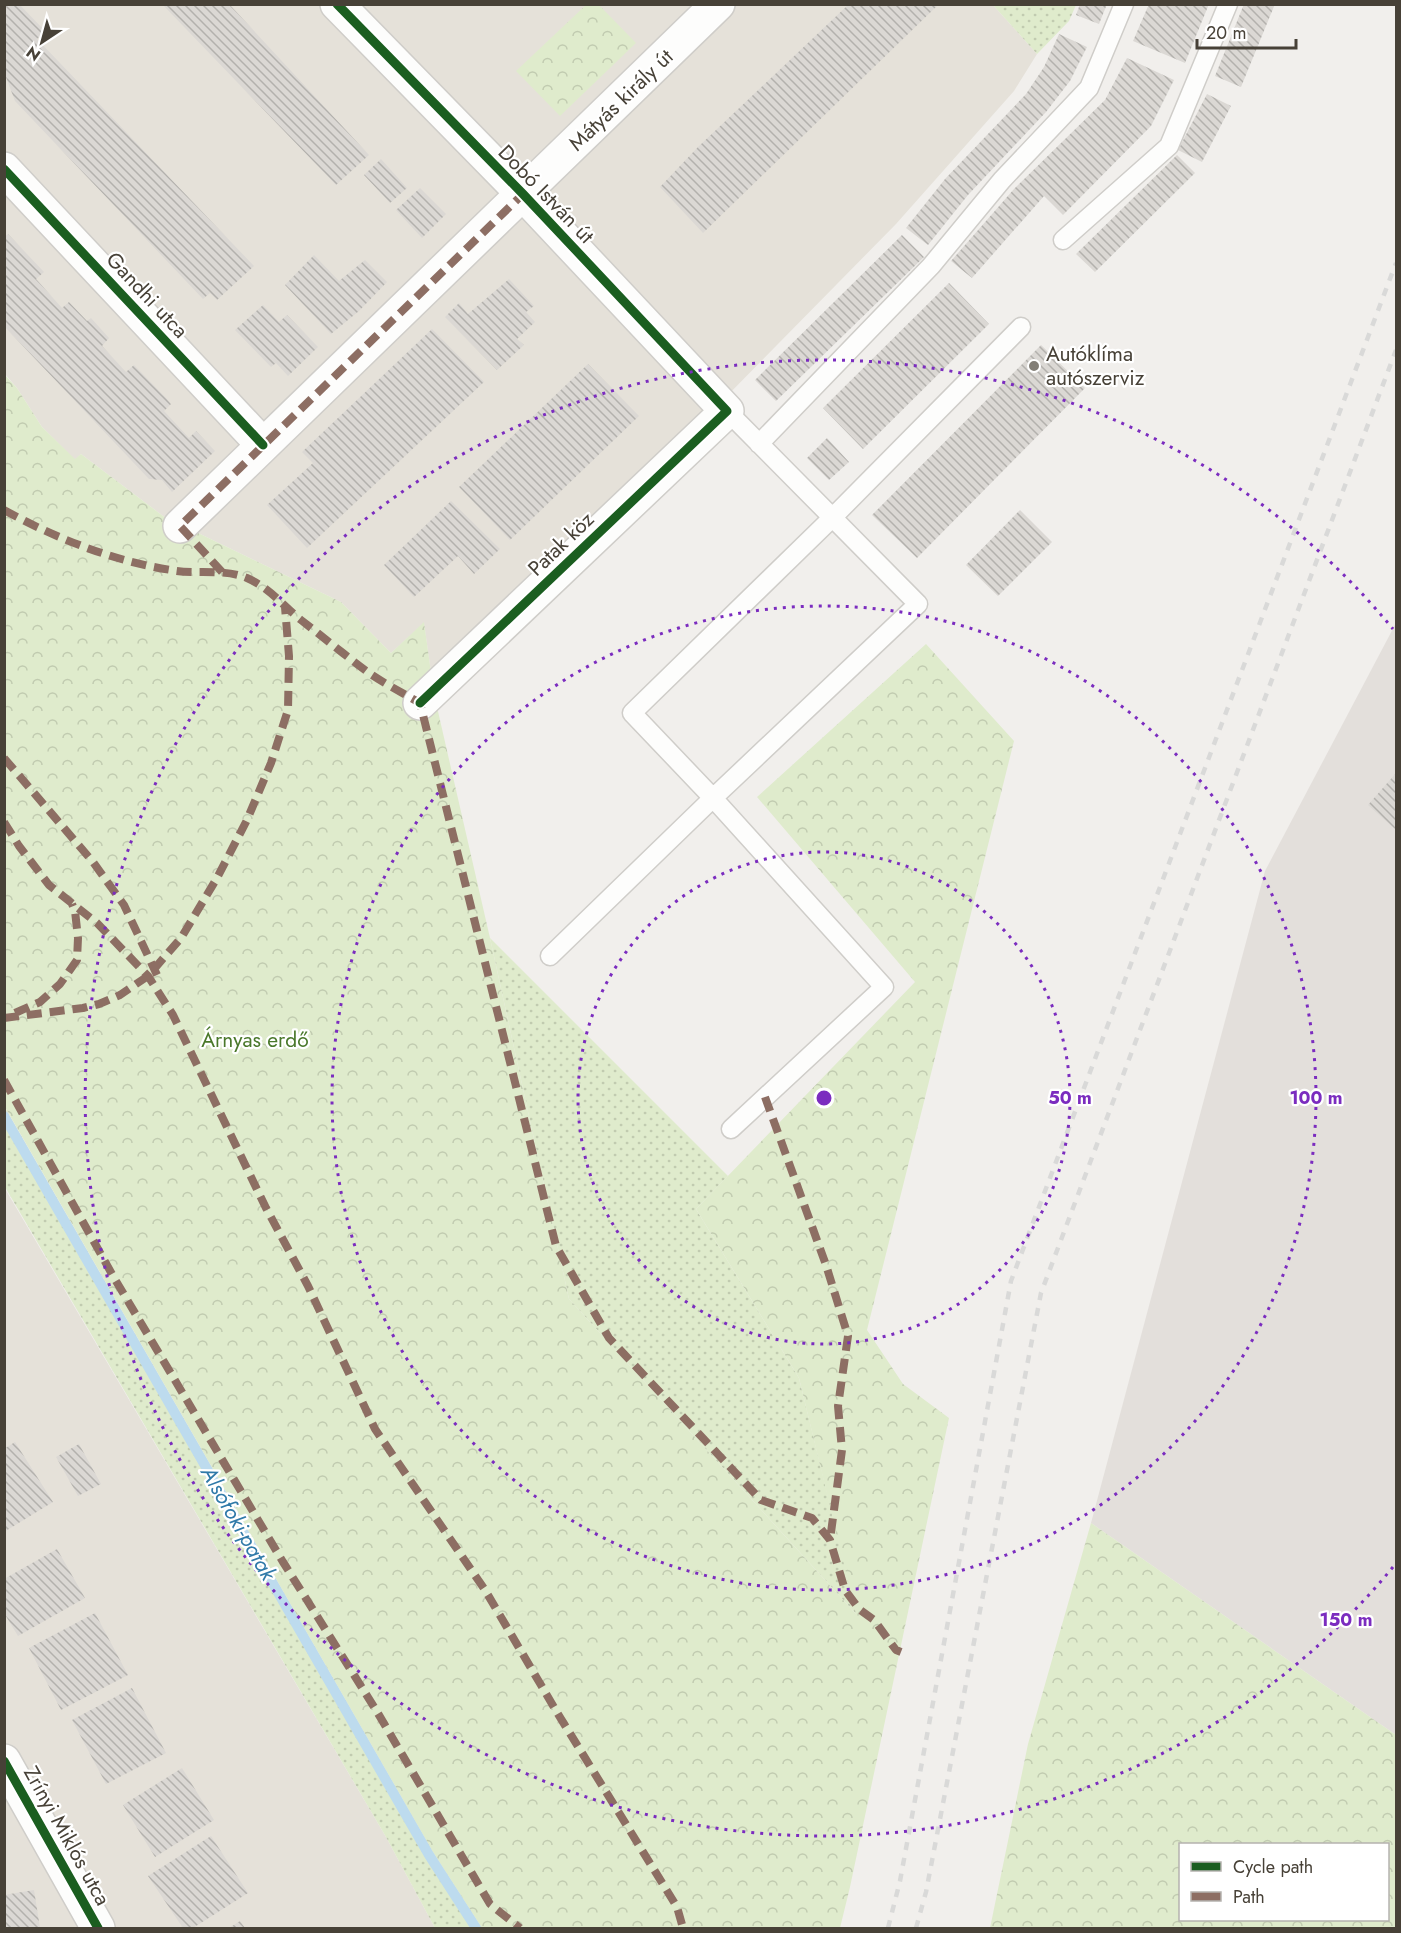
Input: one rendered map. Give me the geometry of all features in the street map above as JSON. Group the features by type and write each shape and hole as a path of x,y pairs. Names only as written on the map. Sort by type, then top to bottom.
{"street":[{"name":"Dobó István út","path":"337,4 523,194 727,411"},
{"name":"Mátyás király út","path":"523,194 718,4"},
{"name":"Gandhi utca","path":"4,170 263,445"},
{"path":"180,526 523,194"},
{"name":"Patak köz","path":"420,703 727,411"},
{"name":"Zrínyi Miklós utca","path":"4,1761 98,1929"}],"lane":[{"path":"759,444 931,266 1002,180 1089,87 1124,4"},
{"path":"1063,240 1169,146 1228,4"},
{"path":"731,1129 884,987 713,798 632,713 833,517 1021,327"},
{"path":"550,956 918,604 727,411"}],"shaded area":[{"path":"5,5 993,5 1037,54 1014,91 896,224 434,694 424,623 391,653 341,602 163,516 81,454 75,460 42,427 17,388 5,374"},
{"path":"1396,623 1396,1735 1091,1523 1265,871"},
{"path":"4,1187 386,1837 435,1928 5,1928"}],"green space":[{"path":"587,4 599,5 636,43 560,116 516,71"},
{"path":"993,5 1076,5 1069,21 1037,54"},
{"name":"Árnyas erdő","path":"4,374 17,388 42,427 75,459 81,454 163,516 341,602 391,653 424,622 434,694 569,1299 856,1614 799,1378 696,1209 915,982 757,797 926,644 1014,741 867,1330 903,1384 949,1418 840,1928 482,1928 433,1852 5,1107"},
{"path":"490,938 728,1176 696,1209 799,1378 857,1615 569,1299"},
{"path":"4,1106 433,1852 482,1928 435,1928 386,1837 5,1187"},
{"path":"1091,1523 1396,1735 1396,1928 990,1928 1028,1744"}],"building":[{"path":"4,4 19,4 45,31 37,39 254,266 217,300 210,293 203,299 15,101 4,72"},
{"path":"162,4 229,4 369,155 336,185"},
{"path":"849,4 939,4 703,233 660,187 698,147"},
{"path":"1080,4 1107,4 1099,24 1076,15"},
{"path":"1149,4 1209,4 1185,63 1133,41"},
{"path":"1244,4 1275,4 1241,87 1215,76"},
{"path":"1059,34 1087,47 1070,81 1046,112 968,195 928,245 906,228 945,179 1026,94 1044,67"},
{"path":"1127,58 1174,80 1151,126 1063,215 1044,196 972,278 951,261 1014,189 1105,100"},
{"path":"1207,94 1231,106 1202,162 1178,150"},
{"path":"1177,155 1195,173 1095,272 1076,254"},
{"path":"381,159 407,188 390,203 364,175"},
{"path":"420,188 446,214 422,238 396,210"},
{"path":"8,234 44,272 36,279 62,308 69,302 87,321 91,318 109,338 102,346 126,372 134,365 171,404 164,411 189,438 196,431 215,451 172,492 162,480 149,479 4,326 4,237"},
{"path":"902,235 924,257 776,401 755,380"},
{"path":"314,255 339,281 365,260 387,282 359,311 331,334 285,285"},
{"path":"509,279 534,306 526,312 535,322 517,339 524,345 497,370 445,317 459,303 468,314"},
{"path":"949,283 989,324 863,449 823,408"},
{"path":"263,305 279,322 287,315 318,347 288,376 276,363 271,367 235,330"},
{"path":"432,329 484,382 307,548 267,505 313,463 302,452"},
{"path":"1041,345 1085,388 917,558 872,515"},
{"path":"588,364 639,416 510,540 459,487"},
{"path":"827,438 849,462 829,480 807,458"},
{"path":"451,501 500,549 474,574 458,556 414,597 384,565"},
{"path":"1020,510 1052,542 998,596 966,565"},
{"path":"1396,773 1396,830 1368,805"},
{"path":"15,1442 53,1502 4,1532 4,1449"},
{"path":"79,1444 101,1484 78,1496 56,1457"},
{"path":"57,1549 85,1598 18,1636 4,1613 4,1579"},
{"path":"95,1613 128,1675 61,1710 29,1648"},
{"path":"132,1688 166,1753 106,1784 72,1720"},
{"path":"182,1768 214,1820 155,1857 123,1805"},
{"path":"211,1836 248,1893 193,1928 183,1928 148,1876"},
{"path":"34,1890 40,1928 4,1928 4,1895"},
{"path":"240,1921 245,1928 229,1928"}],"waterway":[{"name":"Alsófoki-patak","path":"4,1116 429,1855 476,1928"}],"railway":[{"path":"888,1928 900,1881 1011,1281 1396,263"},
{"path":"916,1928 926,1892 1041,1293 1396,350"}],"marked path":[{"path":"222,572 180,526 523,194"},
{"path":"4,510 64,539 128,561 180,571 229,573 247,578 269,592 369,673 420,703 556,1246 609,1338 761,1500 812,1518 830,1540 845,1590 859,1609 874,1620 896,1650 901,1652"},
{"path":"4,1018 83,1008 120,995 148,976 181,938 217,878 247,820 271,763 288,710 289,656 285,607"},
{"path":"4,758 93,862 124,905 157,975"},
{"path":"4,822 49,885 97,923 148,976 173,1015 266,1208 308,1286 375,1429 485,1590 677,1907 683,1928"},
{"path":"15,1013 40,1002 60,984 77,960 78,938 72,904"},
{"path":"4,1080 113,1276 283,1562 376,1710 490,1904 520,1928"},
{"path":"765,1097 826,1265 848,1336 838,1406 842,1450 830,1540"}],"cycle path":[{"path":"337,4 523,194 727,411 420,703"},
{"path":"4,169 263,445"},
{"path":"4,1761 98,1928"}],"place":[{"name":"Autóklíma autószerviz","path":"1034,366"}]}
